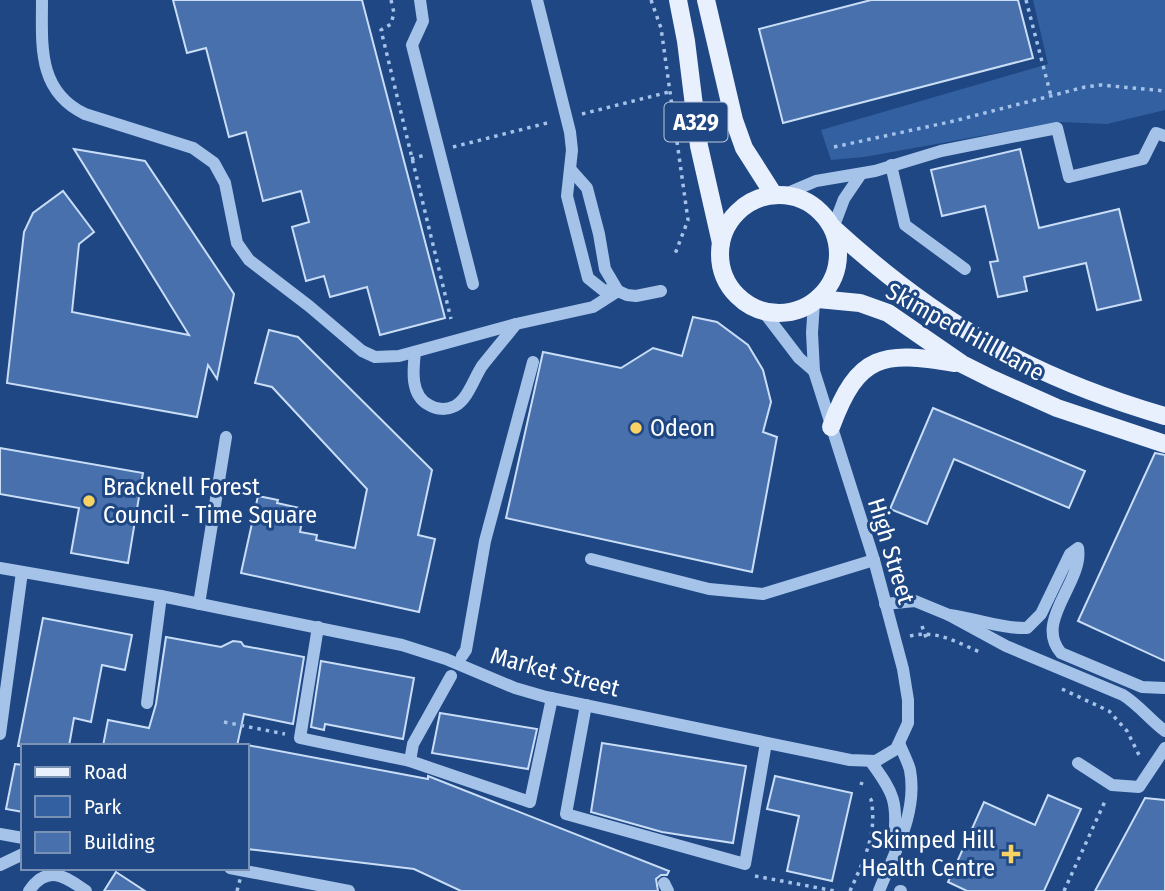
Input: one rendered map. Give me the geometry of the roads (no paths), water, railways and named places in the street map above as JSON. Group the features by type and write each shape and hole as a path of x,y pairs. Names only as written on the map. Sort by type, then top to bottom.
{"main road":[{"name":"A329","path":"678,0 699,146 721,243"},
{"name":"A329","path":"706,0 734,120 744,148 778,195"},
{"path":"778,195 804,200 815,206 833,228 837,241 837,267 834,277 816,300 787,313 763,311 748,305 731,289 721,267 721,243 727,225 741,208 761,198 778,195"},
{"name":"Skimped Hill Lane","path":"833,228 886,275 971,335 1049,375 1119,402 1165,416"},
{"name":"Skimped Hill Lane","path":"816,300 860,303 888,313 962,364 1057,408 1165,444"},
{"path":"831,427 853,380 874,363 903,357 962,364"}],"street":[{"path":"42,0 46,71 62,99 85,114 174,142 206,156 220,171 225,183 237,243 257,268 309,306 362,351 375,357 388,358 415,352 516,324 593,307 618,291"},
{"path":"420,0 423,21 412,45 473,284"},
{"path":"537,0 572,150 567,196 588,278 603,290 636,296 661,291"},
{"path":"778,195 816,181 861,174 942,151 1057,128 1069,177 1143,159 1156,134 1165,136"},
{"path":"891,165 905,225 965,269"},
{"path":"571,170 587,188 605,269 618,291"},
{"path":"833,228 844,199 861,174"},
{"name":"High Street","path":"816,300 812,333 814,371 874,560 903,669 908,700 908,723 900,745"},
{"name":"High Street","path":"763,311 799,358 814,371"},
{"path":"415,352 413,377 420,397 425,403 437,408 452,408 464,398 481,368 516,324"},
{"path":"462,656 466,650 485,541 533,362"},
{"path":"199,604 226,437"},
{"path":"949,615 974,618 1012,629 1027,628 1041,614 1070,554 1078,548 1080,558 1056,615 1052,633 1053,644 1061,653 1142,687 1165,688"},
{"path":"591,559 709,589 763,594 874,560"},
{"name":"Market Street","path":"0,568 161,596 402,645 446,659 515,688 552,698 766,743 867,761"},
{"path":"0,734 22,572"},
{"path":"147,704 161,596"},
{"path":"885,604 915,601 949,615 1006,646 1123,695 1138,704 1165,731"},
{"path":"318,627 300,738 410,761 530,802 552,698"},
{"path":"410,761 413,744 451,676"},
{"path":"586,705 566,814 745,864 766,743"},
{"path":"879,891 907,822 912,795 909,768 900,745 886,757 867,761 890,787 893,796 897,814 893,856"},
{"path":"1078,763 1112,785 1139,786 1165,748"},
{"path":"0,834 21,838"},
{"path":"0,865 21,855"},
{"path":"240,870 349,891"},
{"path":"29,891 34,883 51,875 65,877 86,891"}],"place":[{"name":"Odeon","path":"636,428"},
{"name":"Bracknell Forest Council - Time Square","path":"89,501"},
{"name":"Skimped Hill Health Centre","path":"1011,854"}]}
